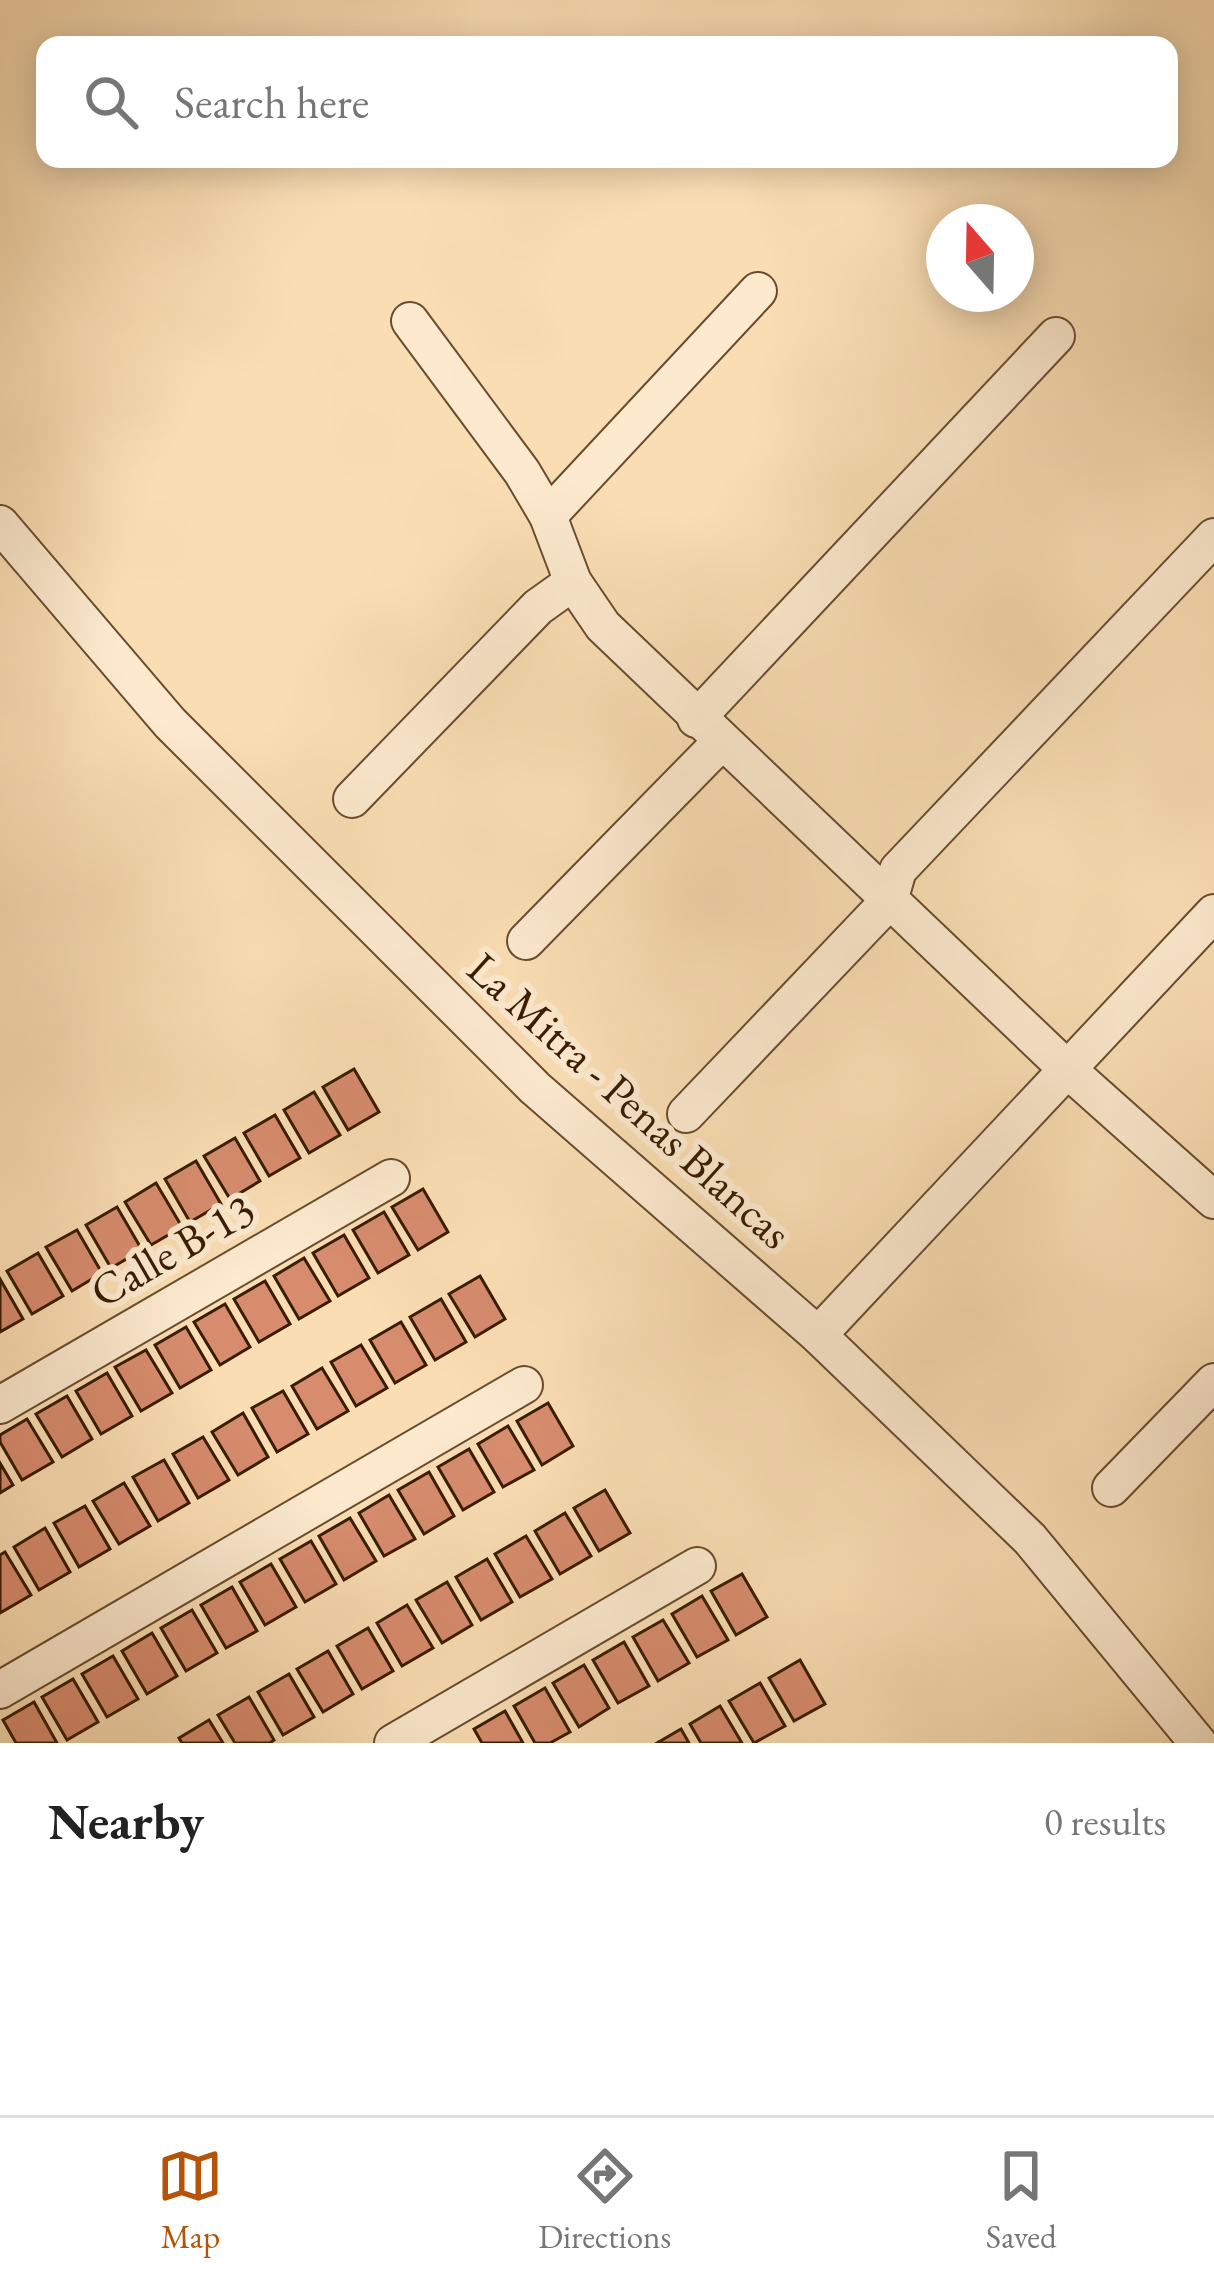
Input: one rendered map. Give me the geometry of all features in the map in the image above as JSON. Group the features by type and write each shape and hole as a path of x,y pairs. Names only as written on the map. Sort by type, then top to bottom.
{"street":[{"path":"548,516 758,291"},
{"path":"410,321 522,472 548,516 573,582 604,626 1067,1069 1214,1200"},
{"path":"526,940 1056,336"},
{"name":"La Mitra - Penas Blancas","path":"0,524 170,723 535,1088 818,1335 1030,1539 1199,1743"},
{"path":"686,1114 890,901 898,870 1214,537"},
{"path":"352,799 538,608 573,582"},
{"path":"818,1335 1214,913"},
{"name":"Calle B-13","path":"0,1406 392,1178"},
{"path":"1112,1488 1214,1382"},
{"path":"0,1690 524,1385"},
{"path":"393,1743 697,1566"},
{"path":"1199,1743 1214,1726"}],"building":[{"path":"354,1069 379,1112 348,1130 323,1087"},
{"path":"314,1092 340,1135 309,1153 284,1110"},
{"path":"275,1115 300,1158 269,1176 244,1133"},
{"path":"235,1138 260,1181 230,1199 204,1156"},
{"path":"196,1161 221,1204 190,1222 165,1179"},
{"path":"156,1183 182,1227 151,1245 125,1202"},
{"path":"423,1189 448,1232 418,1250 392,1207"},
{"path":"117,1207 142,1250 111,1268 86,1225"},
{"path":"384,1212 409,1255 378,1273 353,1230"},
{"path":"77,1230 102,1273 72,1291 46,1247"},
{"path":"344,1235 369,1278 338,1296 313,1253"},
{"path":"38,1253 63,1296 32,1314 7,1271"},
{"path":"304,1258 330,1301 299,1319 274,1276"},
{"path":"480,1276 505,1319 475,1337 449,1294"},
{"path":"0,1279 23,1319 0,1332"},
{"path":"265,1281 290,1324 259,1342 234,1299"},
{"path":"441,1299 466,1342 435,1360 410,1317"},
{"path":"225,1304 250,1347 220,1365 194,1322"},
{"path":"401,1322 426,1365 395,1383 370,1340"},
{"path":"186,1327 211,1370 180,1388 155,1345"},
{"path":"361,1345 387,1388 356,1406 331,1362"},
{"path":"146,1350 172,1393 141,1411 115,1367"},
{"path":"322,1368 348,1411 317,1429 292,1386"},
{"path":"107,1373 132,1416 101,1434 76,1391"},
{"path":"283,1391 308,1434 277,1452 252,1408"},
{"path":"67,1396 92,1439 62,1457 36,1414"},
{"path":"548,1403 573,1446 542,1465 517,1421"},
{"path":"243,1413 268,1457 238,1475 212,1432"},
{"path":"27,1419 53,1462 22,1480 0,1435"},
{"path":"508,1426 534,1470 503,1487 478,1444"},
{"path":"203,1437 229,1480 198,1498 173,1454"},
{"path":"469,1449 494,1492 463,1510 438,1467"},
{"path":"164,1460 189,1503 158,1521 133,1477"},
{"path":"0,1463 13,1485 0,1493"},
{"path":"429,1472 454,1516 424,1534 398,1490"},
{"path":"124,1483 150,1526 119,1544 93,1501"},
{"path":"605,1490 630,1533 599,1551 574,1508"},
{"path":"389,1495 415,1539 384,1556 359,1513"},
{"path":"85,1506 110,1549 79,1567 54,1523"},
{"path":"565,1513 591,1556 560,1574 535,1531"},
{"path":"350,1518 376,1561 344,1580 319,1536"},
{"path":"45,1528 70,1572 39,1590 14,1547"},
{"path":"526,1536 552,1579 520,1597 495,1554"},
{"path":"311,1541 336,1584 305,1602 280,1559"},
{"path":"5,1552 31,1595 0,1613 0,1555"},
{"path":"487,1559 512,1602 481,1620 456,1577"},
{"path":"271,1564 296,1607 265,1625 240,1582"},
{"path":"742,1574 767,1617 736,1635 711,1591"},
{"path":"447,1582 472,1625 442,1643 416,1600"},
{"path":"232,1587 257,1631 226,1648 201,1605"},
{"path":"702,1596 728,1640 697,1657 672,1614"},
{"path":"407,1605 433,1648 402,1666 377,1623"},
{"path":"192,1610 217,1653 186,1671 161,1628"},
{"path":"663,1620 689,1663 658,1681 633,1637"},
{"path":"368,1628 393,1671 362,1689 337,1646"},
{"path":"152,1633 177,1676 147,1694 122,1651"},
{"path":"624,1642 649,1686 618,1703 593,1660"},
{"path":"328,1651 353,1694 323,1712 297,1669"},
{"path":"113,1656 138,1699 107,1717 82,1674"},
{"path":"800,1660 825,1704 794,1721 769,1678"},
{"path":"584,1665 609,1708 579,1727 553,1683"},
{"path":"289,1674 314,1717 283,1735 258,1692"},
{"path":"73,1679 98,1722 67,1740 42,1697"},
{"path":"760,1683 785,1726 754,1743 729,1701"},
{"path":"545,1688 570,1732 550,1743 535,1743 514,1706"},
{"path":"249,1697 274,1740 270,1743 235,1743 218,1715"},
{"path":"34,1702 57,1743 16,1743 3,1720"},
{"path":"720,1706 742,1743 701,1743 690,1724"},
{"path":"505,1711 523,1743 482,1743 474,1729"},
{"path":"209,1720 223,1743 182,1743 179,1738"},
{"path":"681,1729 689,1743 657,1743"}]}
